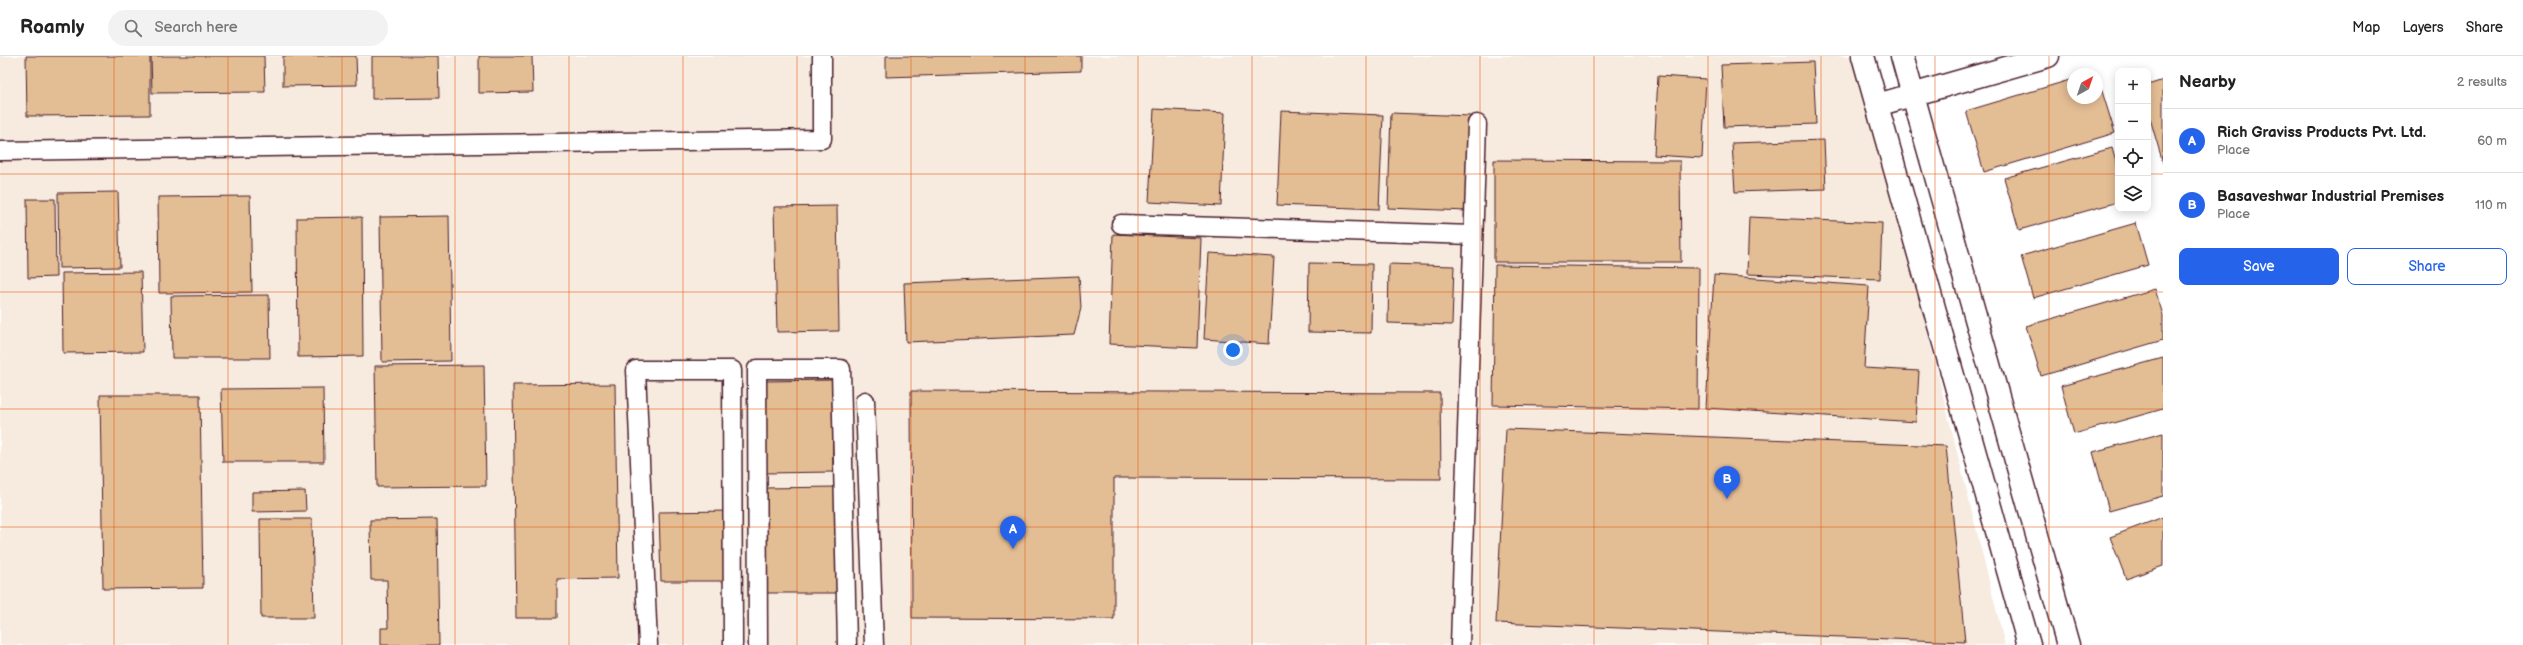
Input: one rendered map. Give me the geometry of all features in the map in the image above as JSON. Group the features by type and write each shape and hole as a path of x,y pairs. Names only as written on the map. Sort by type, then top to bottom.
{"main road":[{"path":"1864,56 2029,645"},
{"path":"1902,56 2068,645"},
{"path":"1877,105 2048,56"}],"lane":[{"path":"0,151 822,139 822,56"},
{"path":"1460,645 1477,124"},
{"path":"1121,224 1473,235"},
{"path":"758,645 757,369 841,369 847,645"},
{"path":"648,645 636,370 732,370 733,645"},
{"path":"865,401 874,645"}],"shaded area":[{"path":"0,56 1859,56 2005,645 0,645"}],"building":[{"path":"26,56 150,56 150,115 27,116"},
{"path":"151,56 264,56 265,92 152,93"},
{"path":"283,56 356,56 357,85 283,86"},
{"path":"372,56 438,56 439,98 372,99"},
{"path":"479,56 532,56 533,92 479,93"},
{"path":"886,56 1081,56 1081,71 886,77"},
{"path":"1813,62 1816,124 1724,127 1721,65"},
{"path":"1658,76 1706,79 1702,158 1654,155"},
{"path":"2163,80 2163,163 2151,122 2151,84"},
{"path":"2067,81 2067,104 2103,104 2103,94 2115,133 1984,172 1966,111"},
{"path":"1154,109 1225,113 1221,206 1149,202"},
{"path":"1281,111 1383,115 1379,209 1277,205"},
{"path":"1391,113 1471,116 1468,211 1388,208"},
{"path":"1824,140 1826,189 1735,192 1732,143"},
{"path":"2112,148 2115,158 2115,203 2019,230 2004,178"},
{"path":"1494,160 1680,161 1681,262 1494,262"},
{"path":"118,192 120,267 59,268 58,193"},
{"path":"250,196 252,292 159,293 158,197"},
{"path":"27,199 55,199 56,277 28,278"},
{"path":"837,206 839,331 777,332 774,207"},
{"path":"449,216 451,361 382,362 380,217"},
{"path":"362,217 363,356 298,357 297,218"},
{"path":"1749,217 1882,223 1880,279 1747,274"},
{"path":"2136,223 2148,265 2033,298 2021,256"},
{"path":"1113,234 1201,238 1197,348 1109,344"},
{"path":"1209,253 1274,257 1269,344 1204,339"},
{"path":"1309,263 1372,264 1371,333 1308,332"},
{"path":"1389,264 1454,266 1452,325 1388,323"},
{"path":"1495,265 1699,268 1698,409 1493,405"},
{"path":"141,272 143,352 63,353 62,273"},
{"path":"1714,275 1869,286 1864,368 1919,371 1916,422 1706,408"},
{"path":"1079,276 1081,308 1074,335 906,342 904,283"},
{"path":"2155,289 2163,315 2163,340 2041,376 2026,326"},
{"path":"269,295 270,358 172,358 171,296"},
{"path":"2163,358 2163,409 2074,434 2061,386"},
{"path":"484,365 486,486 377,487 375,366"},
{"path":"832,380 833,472 765,473 764,381"},
{"path":"615,384 618,578 557,579 557,618 516,618 513,385"},
{"path":"323,388 324,462 223,462 221,389"},
{"path":"911,391 1440,393 1441,479 1114,478 1114,619 912,618"},
{"path":"100,395 200,395 203,588 103,589"},
{"path":"1506,429 1946,446 1965,642 1496,623"},
{"path":"2163,433 2163,496 2109,511 2093,452"},
{"path":"837,487 838,593 765,593 764,488"},
{"path":"305,491 306,511 252,512 252,492"},
{"path":"729,511 730,581 661,581 659,512"},
{"path":"2163,517 2163,566 2126,579 2110,537"},
{"path":"260,519 312,519 314,618 261,618"},
{"path":"437,519 439,645 381,645 381,628 388,628 387,580 371,580 370,520"}],"place":[{"name":"Basaveshwar Industrial Premises","path":"1727,499"},
{"name":"Rich Graviss Products Pvt. Ltd.","path":"1013,549"}]}
